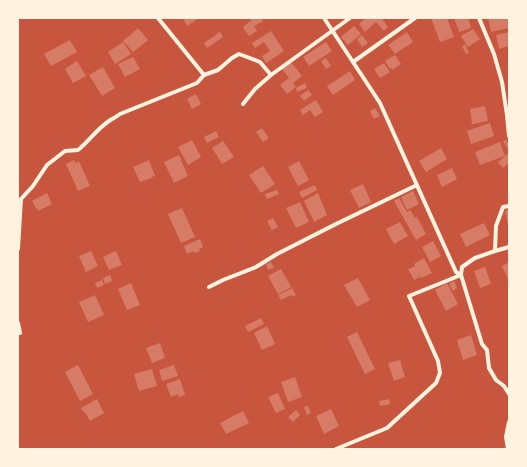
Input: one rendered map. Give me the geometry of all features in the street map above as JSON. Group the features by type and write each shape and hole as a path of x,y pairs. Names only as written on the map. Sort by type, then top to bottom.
{"street":[{"path":"158,18 204,74"},
{"path":"324,18 380,103 456,272 460,275 482,344 487,350 489,368 496,380 504,386 509,394"},
{"path":"243,104 255,89 271,75 350,18"},
{"path":"353,62 415,18"},
{"path":"479,18 494,54 502,82 508,114 509,136"},
{"path":"18,249 19,199 33,186 47,166 65,151 78,150 108,121 120,114 197,83 204,74 218,70 239,54 260,62 271,75"},
{"path":"209,288 223,280 256,267 277,254 417,185"},
{"path":"495,251 496,226 503,207 509,206"},
{"path":"460,275 462,267 474,258 509,247"},
{"path":"336,449 387,428 436,383 440,373 438,361 409,296 460,275"},
{"path":"18,323 20,333"},
{"path":"508,449 506,437 509,422"}],"building":[{"path":"183,18 199,18 187,26"},
{"path":"250,18 261,18 263,21 254,26"},
{"path":"366,18 384,18 383,20 388,27 384,31 376,22 365,32 359,24"},
{"path":"431,18 447,18 454,37 440,42"},
{"path":"454,18 468,18 471,28 459,32"},
{"path":"488,18 509,18 509,28 491,32"},
{"path":"251,21 257,31 249,36 243,27"},
{"path":"354,26 361,34 348,45 341,37"},
{"path":"138,28 148,40 133,52 123,41"},
{"path":"473,29 480,39 468,47 461,36"},
{"path":"271,31 284,51 266,63 262,56 270,51 264,42 255,48 252,43"},
{"path":"220,32 223,37 207,48 204,43"},
{"path":"407,32 413,42 395,54 388,45"},
{"path":"509,32 509,46 499,49 496,35"},
{"path":"362,35 368,43 362,47 357,39"},
{"path":"70,40 77,52 51,66 44,54"},
{"path":"123,42 131,54 115,64 108,52"},
{"path":"326,42 332,51 309,66 303,57"},
{"path":"465,44 469,53 466,54 462,46"},
{"path":"395,55 401,64 392,70 385,61"},
{"path":"133,57 140,69 125,77 118,64"},
{"path":"326,58 331,66 326,69 321,61"},
{"path":"77,61 86,76 73,83 65,69"},
{"path":"291,62 302,76 293,83 296,87 287,94 280,85 289,78 282,69"},
{"path":"384,63 390,72 380,78 374,69"},
{"path":"103,67 115,88 102,96 89,75"},
{"path":"350,71 355,80 333,95 327,86"},
{"path":"305,83 307,88 297,92 296,88"},
{"path":"308,90 312,95 304,101 300,96"},
{"path":"196,94 201,104 192,109 187,99"},
{"path":"316,100 323,112 315,117 310,110 303,115 300,110"},
{"path":"485,106 488,121 472,124 470,109"},
{"path":"375,108 380,116 374,119 370,111"},
{"path":"490,123 494,136 471,144 467,131"},
{"path":"262,128 269,138 263,142 256,132"},
{"path":"216,131 219,137 207,143 204,137"},
{"path":"192,140 201,157 188,165 178,147"},
{"path":"506,140 509,145 508,149 503,141"},
{"path":"223,141 234,157 222,164 212,148"},
{"path":"500,142 505,156 480,165 475,152"},
{"path":"441,148 447,159 426,172 419,161"},
{"path":"509,153 509,163 503,168 498,162"},
{"path":"179,155 188,176 174,183 164,162"},
{"path":"74,160 75,163 79,161 90,186 78,191 66,164"},
{"path":"149,160 155,176 140,182 133,167"},
{"path":"299,161 309,180 298,186 288,167"},
{"path":"263,166 275,184 261,193 249,175"},
{"path":"452,168 457,179 442,187 437,175"},
{"path":"363,184 371,202 359,208 350,190"},
{"path":"315,185 317,190 302,198 299,192"},
{"path":"277,190 279,194 267,199 265,194"},
{"path":"413,191 419,204 407,210 401,197"},
{"path":"47,193 52,204 38,211 32,201"},
{"path":"318,193 327,215 314,222 304,201"},
{"path":"399,198 407,212 410,210 415,218 417,217 426,234 416,240 394,201"},
{"path":"300,202 309,222 296,228 286,208"},
{"path":"182,208 195,237 181,243 168,214"},
{"path":"509,210 509,225 508,225 505,211"},
{"path":"273,218 278,227 272,230 267,221"},
{"path":"400,222 408,236 394,244 386,229"},
{"path":"484,223 490,235 466,247 460,234"},
{"path":"200,239 203,247 199,249 200,251 195,253 194,251 187,254 184,246"},
{"path":"433,241 441,256 430,262 422,247"},
{"path":"91,251 98,266 86,272 79,256"},
{"path":"116,251 122,265 109,270 103,257"},
{"path":"424,258 432,273 421,278 417,270 420,277 414,280 408,269 415,266 414,264"},
{"path":"271,262 274,268 268,270 266,264"},
{"path":"509,262 509,281 502,266"},
{"path":"485,267 491,284 480,288 474,271"},
{"path":"281,269 291,287 278,294 268,276"},
{"path":"110,275 112,281 105,284 103,278"},
{"path":"358,278 370,300 357,307 344,285"},
{"path":"102,280 104,285 97,288 95,283"},
{"path":"454,281 457,288 453,291 449,284"},
{"path":"131,283 140,305 127,310 118,289"},
{"path":"447,283 458,304 446,311 435,290"},
{"path":"292,288 296,295 292,297 291,295 281,300 278,295"},
{"path":"95,295 104,315 88,322 79,302"},
{"path":"261,318 264,324 248,332 245,326"},
{"path":"267,326 275,344 262,350 254,333"},
{"path":"357,332 375,369 365,374 347,337"},
{"path":"471,335 477,355 463,360 457,340"},
{"path":"160,343 165,358 152,363 146,348"},
{"path":"400,360 405,377 394,381 388,363"},
{"path":"78,365 93,394 80,401 65,372"},
{"path":"174,365 178,376 162,381 159,370"},
{"path":"152,369 157,386 139,391 134,374"},
{"path":"295,377 302,397 288,402 281,382"},
{"path":"180,379 185,395 179,397 178,394 171,397 166,384"},
{"path":"278,393 285,409 276,413 268,397"},
{"path":"97,399 104,413 90,421 81,408"},
{"path":"389,399 390,404 380,406 379,401"},
{"path":"308,406 311,413 307,415 304,407"},
{"path":"331,409 339,426 324,434 316,416"},
{"path":"296,410 300,415 293,422 288,417"},
{"path":"243,411 249,423 226,434 220,423"}]}
